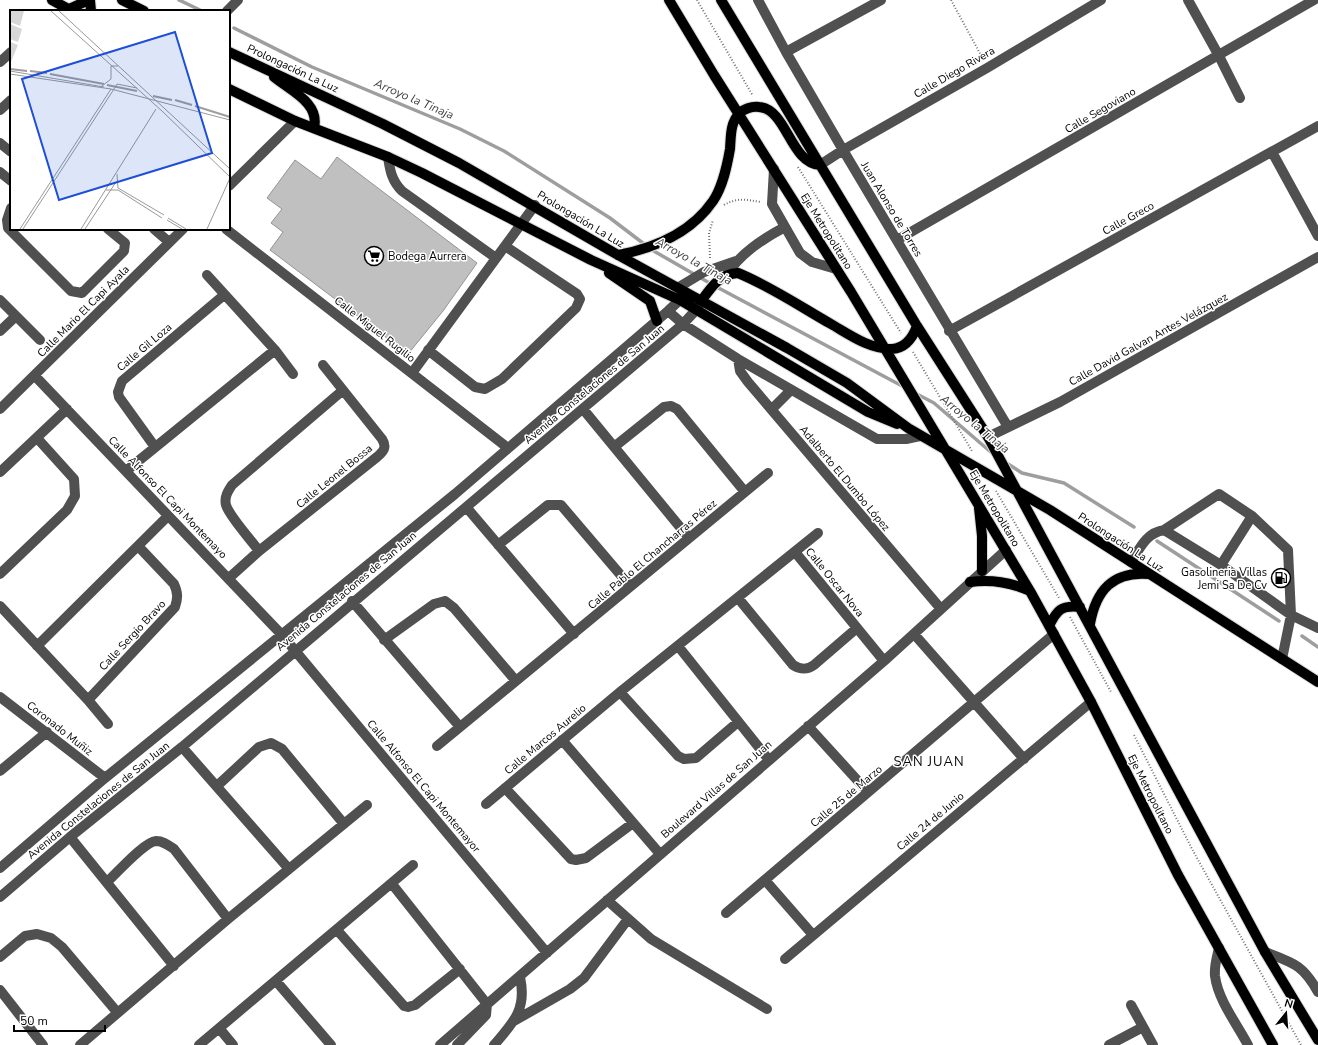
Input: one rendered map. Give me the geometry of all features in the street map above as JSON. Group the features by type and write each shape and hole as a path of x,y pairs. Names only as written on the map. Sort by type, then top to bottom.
{"main road":[{"path":"52,0 69,10 90,0"},
{"path":"122,0 142,10"},
{"name":"Eje Metropolitano","path":"669,0 885,348 1030,591 1091,702 1178,875 1273,1045"},
{"path":"721,0 917,326 997,452 1265,952 1318,1040"},
{"name":"Prolongación La Luz","path":"230,52 383,124 459,163 535,205 618,255 704,296 847,383 920,436 1050,510 1318,682"},
{"path":"258,66 310,106 316,120 314,128"},
{"name":"Prolongación La Luz","path":"230,89 294,121 388,157 422,172 520,225 591,260 680,300 868,412 908,428"},
{"path":"618,255 637,251 662,242 688,228 702,215 714,199 727,162 732,126 739,114 747,109 759,107 768,110 775,116 797,149 814,165 820,165"},
{"path":"591,260 644,295 653,306 657,321"},
{"path":"704,296 724,276 738,272 866,344 894,349 907,343 914,334 917,326"},
{"path":"978,502 982,536 982,571"},
{"path":"1090,624 1097,599 1104,589 1114,581 1125,576 1137,573 1150,574"},
{"path":"970,582 1001,581 1030,591"},
{"path":"1052,630 1056,613 1065,607 1080,606"}],"street":[{"path":"228,10 238,0"},
{"name":"Juan Alonso de Torres","path":"758,0 786,52 843,150 949,331 1008,428"},
{"path":"786,52 881,0"},
{"name":"Calle Diego Rivera","path":"820,165 843,150 987,68 1101,0"},
{"path":"1188,0 1240,98"},
{"name":"Calle Segoviano","path":"897,240 1314,0"},
{"path":"0,62 10,53"},
{"path":"10,101 1,109 10,114"},
{"path":"230,185 294,121"},
{"name":"Calle Greco","path":"949,331 1318,126"},
{"path":"0,143 10,151"},
{"path":"1272,152 1318,236"},
{"path":"388,157 390,175 402,191 496,258"},
{"path":"774,169 772,204 800,253 812,262 836,269"},
{"path":"0,172 10,180"},
{"path":"412,373 535,205"},
{"path":"10,211 7,220 8,228 71,291 82,293 124,251 126,243 109,230"},
{"path":"724,276 736,261 771,235 785,227"},
{"path":"155,230 169,242"},
{"name":"Calle Mario El Capi Ayala","path":"0,409 183,230"},
{"name":"Calle Miguel Rugilio","path":"227,230 508,448"},
{"path":"428,350 475,387 485,390 502,379 576,308 579,303 577,294 504,246"},
{"name":"Calle David Galvan Antes Velázquez","path":"988,437 1060,402 1318,257"},
{"name":"Avenida Constelaciones de San Juan","path":"0,868 105,778 282,635 508,448 668,311 680,300 684,287 707,270 736,261"},
{"path":"207,275 275,350 293,374"},
{"name":"Calle Gil Loza","path":"155,448 119,397 118,392 122,381 224,295"},
{"name":"Avenida Constelaciones de San Juan","path":"0,897 70,837 182,747 352,601 467,508 683,324 696,310 704,296"},
{"path":"0,300 40,340"},
{"path":"668,311 683,324 738,359 877,439 906,439 920,436"},
{"path":"0,331 16,316"},
{"path":"126,471 275,350"},
{"name":"Adalberto El Dumbo López","path":"738,359 740,371 748,382 941,609"},
{"name":"Calle Leonel Bossa","path":"229,578 259,550 384,450 385,446 382,438 342,391 323,365"},
{"name":"Calle Alfonso El Capi Montemayo","path":"35,376 282,635"},
{"path":"772,409 791,390"},
{"path":"259,550 228,510 226,500 227,493 232,485 342,391"},
{"path":"614,447 664,407 671,406 677,409 745,492"},
{"path":"0,472 67,409"},
{"path":"583,409 689,538"},
{"path":"0,574 66,510 75,496 74,479 37,438"},
{"name":"Calle Pablo El Chancharras Pérez","path":"437,746 768,473"},
{"path":"1132,562 1145,539 1152,533 1164,530 1219,494 1252,516 1288,550 1291,615 1282,659"},
{"path":"498,545 548,505 556,504 565,508 630,586"},
{"path":"467,508 574,634"},
{"path":"37,646 168,516"},
{"path":"1221,565 1252,516"},
{"path":"1164,530 1221,565 1291,615 1318,628"},
{"path":"796,552 818,533"},
{"name":"Calle Sergio Bravo","path":"88,700 175,607 178,599 174,584 138,546"},
{"name":"Boulevard Villas de San Juan","path":"440,1045 884,661 1006,550"},
{"name":"Calle Oscar Nova","path":"706,623 796,552 884,661"},
{"name":"Calle Oscar Nova","path":"738,598 793,665 798,668 809,668 814,665 857,628"},
{"path":"352,601 460,727"},
{"path":"384,640 434,604 445,602 454,608 516,681"},
{"path":"0,606 88,700 108,724"},
{"name":"Calle Marcos Aurelio","path":"486,804 620,692 706,623"},
{"name":"Calle 25 de Marzo","path":"726,913 975,702 1052,630"},
{"path":"914,634 1024,759"},
{"name":"Calle Alfonso El Capi Montemayor","path":"282,635 547,953"},
{"path":"678,646 769,760"},
{"path":"620,692 678,756 684,759 696,758 738,722"},
{"name":"Coronado Muñiz","path":"0,697 105,778"},
{"name":"Calle 24 de Junio","path":"785,959 1091,702"},
{"path":"808,726 868,792"},
{"path":"0,771 47,732"},
{"path":"562,740 660,854"},
{"path":"216,786 259,747 271,743 282,749 344,824"},
{"path":"182,747 289,869"},
{"path":"505,788 571,859 576,860 586,858 634,823"},
{"path":"80,1045 228,919 367,805"},
{"path":"70,837 174,966"},
{"path":"107,882 145,847 156,841 164,842 174,849 228,919"},
{"path":"199,1045 413,865"},
{"path":"765,880 813,935"},
{"path":"392,884 487,1004 486,1015 457,1045"},
{"path":"607,900 650,939 767,1009"},
{"path":"514,1021 570,989 584,978 628,919"},
{"path":"337,930 404,1006 408,1007 415,1005 460,970"},
{"path":"0,957 25,936 37,934 51,938 62,947 117,1012"},
{"path":"1219,948 1215,964 1217,985 1220,994 1248,1045"},
{"path":"1265,952 1299,966 1306,972 1318,992"},
{"path":"494,1045 514,1021 522,1001 523,990 520,977"},
{"path":"276,980 331,1045"},
{"path":"0,990 43,1045"},
{"path":"1131,1005 1153,1045"},
{"path":"1109,1045 1143,1027"},
{"path":"219,1028 233,1045"}],"path":[{"path":"697,0 759,107"},
{"path":"952,0 987,68"},
{"path":"797,166 975,456"},
{"path":"722,206 731,201 741,199 772,204"},
{"path":"707,270 709,233 714,215"},
{"path":"985,473 1065,607 1114,697"},
{"path":"1133,732 1192,849 1301,1045"}],"building":[{"name":"Bodega Aurrera","path":"337,157 477,263 443,311 408,354 270,250 283,232 271,223 282,209 267,198 295,160 321,179"}],"waterway":[{"name":"Arroyo la Tinaja","path":"179,0 200,10"},
{"name":"Arroyo la Tinaja","path":"234,28 312,67 460,129 504,151 610,218 652,250 713,285 904,387"},
{"name":"Arroyo la Tinaja","path":"915,393 934,403 993,454"},
{"name":"Arroyo la Tinaja","path":"1005,462 1022,473 1064,483 1134,527"},
{"name":"Arroyo la Tinaja","path":"1157,541 1279,621"},
{"name":"Arroyo la Tinaja","path":"1302,636 1318,647"}],"place":[{"name":"Bodega Aurrera","path":"374,256"},
{"name":"Gasolineria Villas Jemi Sa De Cv","path":"1281,578"}],"district":[{"name":"SAN JUAN","path":"929,761"}]}
